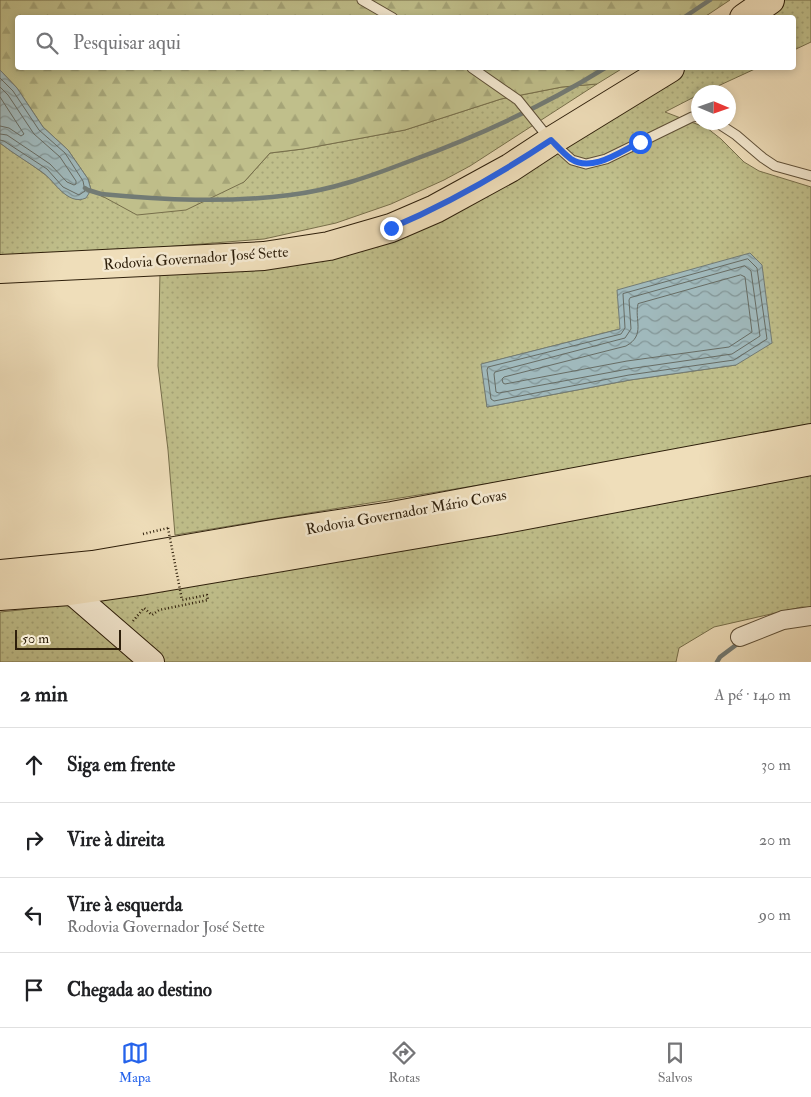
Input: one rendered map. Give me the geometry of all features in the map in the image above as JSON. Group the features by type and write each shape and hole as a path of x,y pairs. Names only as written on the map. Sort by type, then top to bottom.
{"main road":[{"path":"748,15 770,0"},
{"name":"Rodovia Governador José Sette","path":"0,269 264,256 329,246 391,228 435,209 510,168 667,70"},
{"name":"Rodovia Governador Mário Covas","path":"0,574 94,565 279,533 392,516 811,438"},
{"name":"Rodovia Governador Mário Covas","path":"0,596 70,591 140,581 500,520 811,461"}],"street":[{"path":"70,591 152,662"},
{"path":"740,637 783,620 811,616"}],"lane":[{"path":"362,0 388,15"},
{"path":"475,70 518,100 533,118 562,134 572,160 586,164 606,159 691,117"},
{"path":"728,130 775,166 811,176"}],"path":[{"path":"120,635 144,608 152,615 159,610 208,600 208,595 182,600 168,528"}],"green space":[{"path":"0,0 730,0 708,15 15,15 15,70 620,70 597,84 562,87 501,99 405,130 303,149 270,153 244,182 186,210 137,215 91,190 88,179 68,150 43,127 17,88 0,70"},
{"path":"784,0 811,0 811,42 796,49 796,15 762,15"},
{"path":"676,70 753,70 720,85 691,85 691,99 665,112 691,122 691,130 710,130 744,162 759,171 811,187 811,428 175,535 168,450 158,366 160,272 340,250","holes":["620,329 736,365 630,380 487,407 482,364"]},
{"path":"597,84 470,166 444,180 391,204 336,223 264,239 126,250 0,257 0,143 43,173 63,193 81,200 91,190 103,197 244,182 270,153 303,149 405,130 501,99 562,87"},
{"path":"811,475 811,608 802,607 714,627 679,648 676,662 0,662 0,612 248,577"}],"water":[{"path":"0,70 17,88 43,127 68,150 88,179 91,190 86,198 79,200 67,196 42,172 0,143"},
{"path":"750,253 762,265 772,343 736,365 630,380 487,407 481,364 620,329 617,290"}],"waterway":[{"path":"688,15 710,0"},
{"path":"85,188 101,194 195,200 266,198 321,190 381,172 485,131 534,108 602,70"},
{"path":"717,662 720,657 740,642"}],"route":[{"path":"391,228 435,209 510,168 551,140 572,160 586,164 606,159 640,142"}]}
